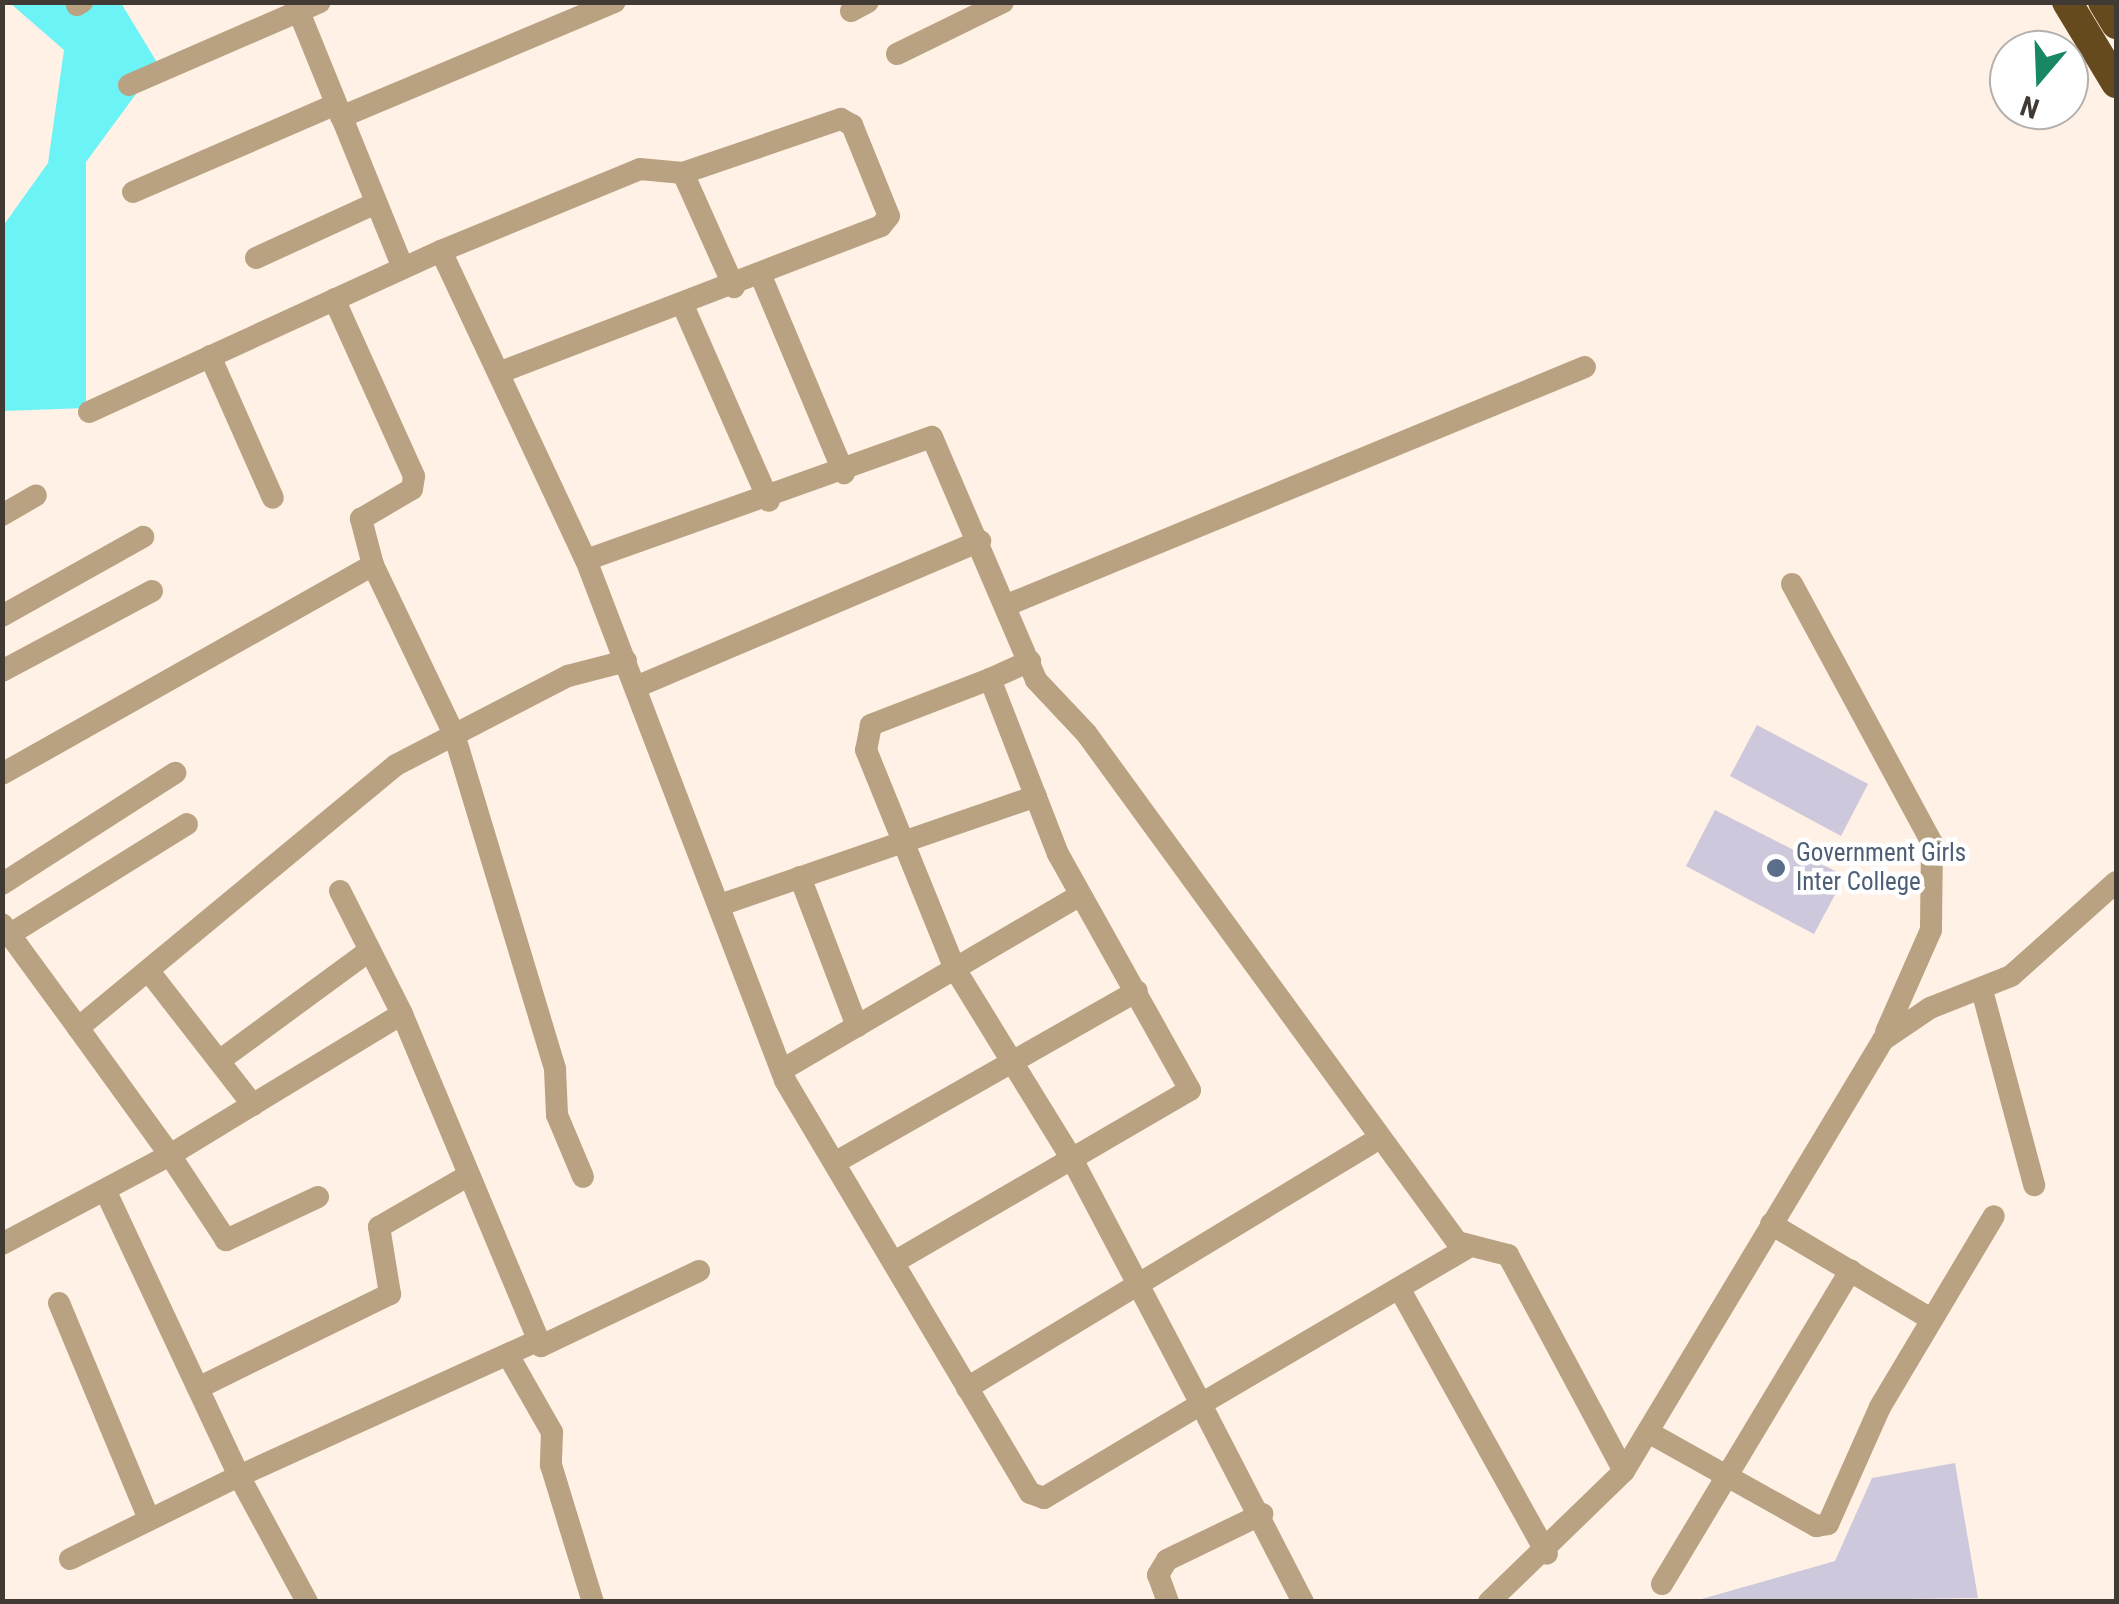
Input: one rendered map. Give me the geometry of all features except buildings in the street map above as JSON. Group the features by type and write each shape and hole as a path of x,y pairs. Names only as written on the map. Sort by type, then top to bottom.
{"highway":[{"path":"2067,2 2116,83"},
{"path":"2103,2 2116,24"}],"street":[{"path":"133,192 615,2"},
{"path":"897,54 1002,2"},
{"path":"129,85 304,5 339,110 403,268"},
{"path":"89,412 440,251 640,169 683,173 841,119 852,125 888,221 734,287 500,372"},
{"path":"683,173 734,287"},
{"path":"256,258 376,202"},
{"path":"440,251 586,560 782,1070 1030,1494 1044,1498 1465,1249 1508,1255 1624,1471"},
{"path":"761,276 844,473"},
{"path":"334,299 414,476 412,490 361,519 373,565 454,734 555,1068 557,1114 583,1177"},
{"path":"682,303 768,501"},
{"path":"210,356 273,498"},
{"path":"1007,605 1585,367"},
{"path":"586,560 768,501 932,437 1030,661 1465,1249"},
{"path":"2,515 36,495"},
{"path":"2,616 143,538"},
{"path":"636,687 980,541"},
{"path":"2,774 373,565"},
{"path":"1490,1602 1547,1554 1624,1471 1883,1040 1926,944 1937,867 1922,820 1792,584"},
{"path":"2,671 152,591"},
{"path":"78,1028 152,974 396,765 568,676 626,661"},
{"path":"1030,661 881,720 865,735 902,840 955,968 1073,1161 1262,1514 1303,1602"},
{"path":"896,1261 1188,1098 1136,990 1079,896 990,679"},
{"path":"2,884 175,773"},
{"path":"720,905 1036,796"},
{"path":"187,824 7,928 226,1240 318,1197"},
{"path":"800,876 857,1026"},
{"path":"1883,1040 1930,1008 1983,994 2064,938 2116,882"},
{"path":"340,890 402,1014 537,1341"},
{"path":"782,1070 1079,896"},
{"path":"219,1061 370,950"},
{"path":"152,974 254,1105"},
{"path":"836,1162 1136,990"},
{"path":"1983,994 2034,1186"},
{"path":"2,1244 106,1192 402,1014"},
{"path":"966,1388 1136,1280 1370,1144"},
{"path":"198,1388 390,1294 379,1227 469,1175"},
{"path":"106,1192 239,1476 307,1602"},
{"path":"1648,1432 1816,1526 1828,1524 1929,1318 1994,1216"},
{"path":"1770,1224 1929,1318"},
{"path":"1662,1584 1851,1270"},
{"path":"70,1560 239,1476 537,1341 558,1342 700,1271"},
{"path":"1399,1288 1547,1554"},
{"path":"59,1303 148,1519"},
{"path":"508,1355 555,1441 551,1465 593,1602"},
{"path":"1168,1602 1158,1575 1167,1560 1262,1514"}],"water":[{"path":"10,3 121,3 158,64 86,162 86,408 3,411 3,226 48,163 64,50"}],"place":[{"name":"Government Girls Inter College","path":"1776,868"}]}
